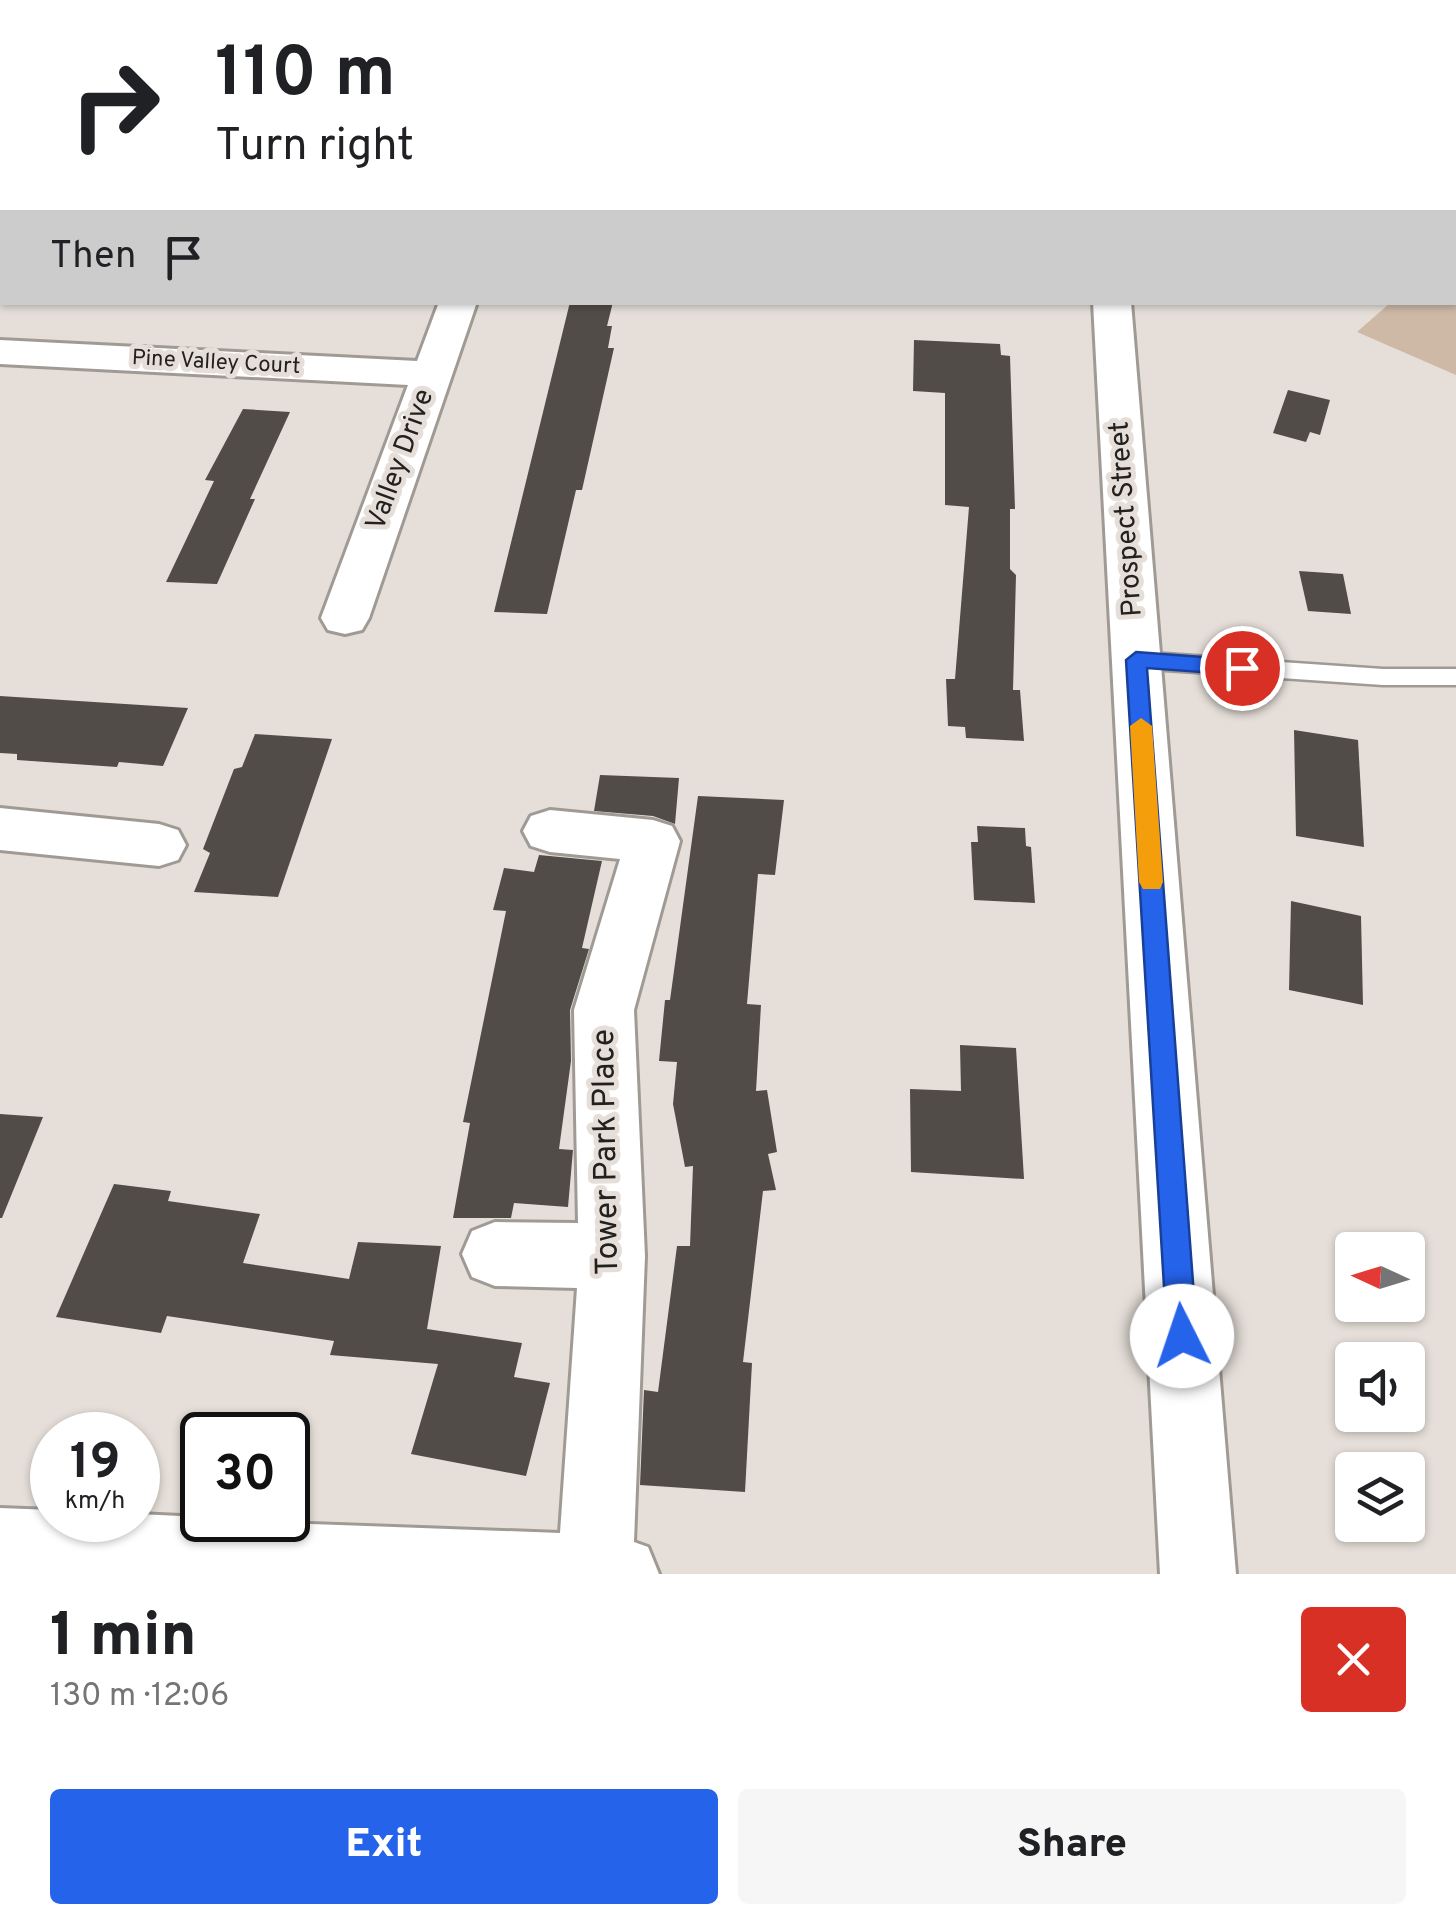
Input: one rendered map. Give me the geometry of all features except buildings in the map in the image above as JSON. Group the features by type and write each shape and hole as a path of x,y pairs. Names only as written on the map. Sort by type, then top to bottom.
{"street":[{"name":"Valley Drive","path":"345,618 457,305"},
{"name":"Prospect Street","path":"1112,305 1198,1574"},
{"name":"Pine Valley Court","path":"0,352 432,374"},
{"path":"0,829 159,845"},
{"name":"Tower Park Place","path":"550,831 653,841 604,1010 612,1256 604,1573"},
{"path":"495,1254 612,1256"},
{"path":"0,1545 604,1573"}],"lane":[{"path":"1136,660 1383,677 1456,677"}],"shaded area":[{"path":"1388,305 1456,305 1456,375 1357,332"}],"slow traffic":[{"path":"1141,726 1151,882"}],"route":[{"path":"1182,1336 1136,660 1242,668"}]}
